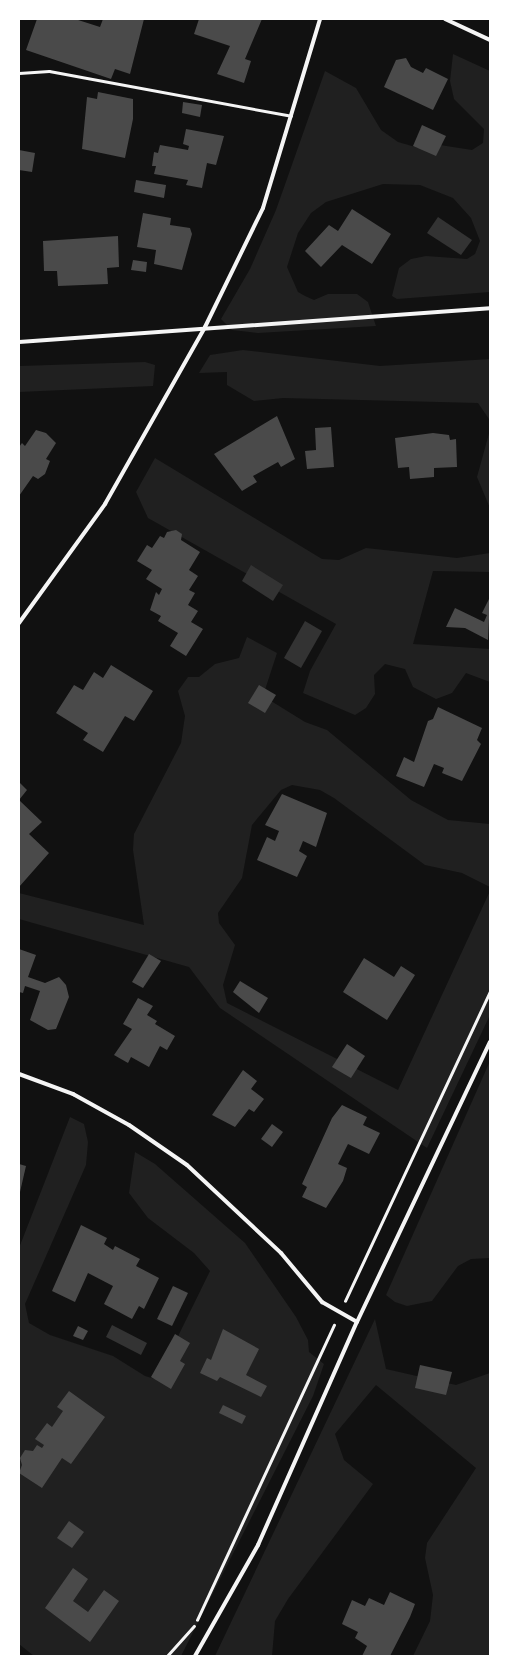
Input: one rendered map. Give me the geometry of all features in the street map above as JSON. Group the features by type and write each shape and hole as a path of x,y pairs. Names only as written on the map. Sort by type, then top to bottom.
{"street":[{"path":"19,623 105,504 205,327 263,208 320,19"},
{"path":"445,19 490,40"},
{"path":"19,342 205,327 490,308"},
{"path":"195,1656 258,1545 357,1322 490,1042"},
{"path":"19,1074 73,1094 129,1125 187,1165 276,1248 322,1302 357,1322"}],"lane":[{"path":"19,73 49,71 291,116"}],"shaded area":[{"path":"453,54 490,71 490,292 397,299 392,296 399,268 411,259 426,256 467,259 475,254 480,241 471,218 453,198 420,185 383,184 326,202 311,213 298,233 287,267 298,292 314,300 328,294 357,294 368,302 376,326 258,333 232,330 221,319 250,269 276,210 325,71 356,88 381,130 398,142 419,148 440,145 472,150 483,143 484,129 454,99 450,81"},
{"path":"438,217 472,240 461,255 427,233"},
{"path":"243,350 380,366 490,359 490,428 489,419 478,403 283,398 254,401 227,385 227,372 199,373 210,355"},
{"path":"145,362 155,365 153,386 19,392 19,366"},
{"path":"490,430 490,508 477,477"},
{"path":"155,458 322,559 339,560 366,548 457,558 490,553 490,572 433,571 413,644 490,649 490,682 466,673 452,693 436,699 413,687 405,669 385,664 374,675 375,694 366,708 355,715 303,693 310,671 336,624 148,518 136,492"},
{"path":"251,565 283,585 273,601 242,581"},
{"path":"305,621 322,631 301,668 284,658"},
{"path":"247,637 277,653 263,696 305,722 327,730 411,800 448,820 490,824 490,887 462,873 425,865 334,798 320,790 292,785 281,790 252,825 242,878 218,913 219,923 235,945 223,985 227,1003 398,1090 490,891 490,1015 427,1148 220,1008 189,967 19,919 19,893 144,925 133,850 134,834 181,743 185,716 178,691 188,677 199,677 215,664 239,658"},
{"path":"490,1061 490,1258 471,1259 458,1266 432,1301 407,1306 395,1302 386,1295"},
{"path":"70,1117 84,1124 88,1142 86,1165 25,1304 29,1323 50,1335 113,1356 145,1376 155,1379 160,1373 210,1271 194,1253 148,1218 129,1193 135,1152 155,1164 245,1243 296,1317 308,1340 309,1352 324,1364 313,1396 181,1656 34,1656 19,1644 19,1248"},
{"path":"375,1319 386,1369 456,1385 490,1373 490,1656 413,1656 430,1621 433,1595 425,1558 427,1543 476,1468 376,1385 335,1434 344,1460 373,1484 288,1599 275,1621 272,1656 215,1656"},
{"path":"112,1325 147,1343 141,1355 106,1337"}],"building":[{"path":"37,19 75,19 100,27 103,19 144,19 130,74 115,69 111,79 26,50"},
{"path":"199,19 262,19 245,59 251,61 244,83 217,74 230,46 194,34"},
{"path":"406,58 411,67 423,73 426,68 448,79 433,110 384,87 396,60"},
{"path":"98,92 133,99 133,119 125,158 82,149 87,97 97,99"},
{"path":"183,102 202,105 200,117 182,113"},
{"path":"422,125 446,136 436,156 413,146"},
{"path":"186,129 224,136 216,165 207,163 202,188 186,185 188,180 154,174 156,166 152,166 154,152 158,153 160,145 188,150 189,146 183,144"},
{"path":"19,150 35,153 32,172 19,170"},
{"path":"136,180 166,185 164,198 134,192"},
{"path":"352,209 391,234 372,264 342,245 321,267 305,251 329,225 338,231"},
{"path":"143,213 171,218 170,225 190,228 192,234 182,270 154,264 156,250 137,247"},
{"path":"118,236 119,267 107,268 108,284 58,286 57,271 44,271 43,241"},
{"path":"133,260 147,262 146,272 131,270"},
{"path":"277,416 295,459 281,467 278,462 253,476 257,482 242,491 214,454"},
{"path":"331,427 334,467 307,469 305,451 316,450 315,428"},
{"path":"36,430 46,433 56,443 46,459 50,461 45,474 38,479 33,476 19,496 19,447 22,443 25,446"},
{"path":"433,433 449,435 450,440 456,439 457,467 434,468 434,477 410,479 409,467 398,468 395,438"},
{"path":"176,530 182,534 181,540 200,552 189,570 198,576 189,590 195,593 188,605 198,611 191,622 203,629 186,656 170,646 178,633 158,621 161,616 150,610 156,592 159,595 162,589 146,579 152,570 137,561 147,545 152,548 160,536 164,538 167,532"},
{"path":"490,597 488,640 465,628 446,627 455,608 484,622 487,615 482,613"},
{"path":"111,665 153,691 134,721 125,716 103,752 83,740 88,733 56,713 74,685 83,690 94,672 103,678"},
{"path":"259,685 276,695 265,713 248,703"},
{"path":"438,707 482,728 477,740 481,744 462,781 442,773 444,768 434,764 424,787 396,776 404,757 414,762 428,721 433,719"},
{"path":"19,782 27,790 19,800"},
{"path":"282,794 327,813 316,847 303,841 299,851 307,856 297,877 257,860 267,837 275,841 279,831 265,825"},
{"path":"19,800 42,822 29,834 49,853 19,887"},
{"path":"19,949 36,955 28,977 45,983 59,977 66,985 69,997 56,1029 48,1030 30,1020 40,991 25,986 23,993 19,992"},
{"path":"149,954 161,961 143,988 132,982"},
{"path":"364,958 394,977 401,966 415,975 387,1020 343,992"},
{"path":"240,981 268,998 259,1013 233,992"},
{"path":"138,998 153,1006 147,1015 157,1021 155,1024 175,1036 167,1050 160,1046 149,1067 131,1057 128,1063 114,1055 132,1029 123,1024"},
{"path":"347,1044 365,1056 351,1078 332,1067"},
{"path":"243,1070 257,1081 251,1089 264,1099 254,1112 249,1109 235,1127 212,1115"},
{"path":"342,1105 367,1117 363,1125 380,1133 369,1154 348,1144 338,1164 347,1168 343,1181 326,1208 302,1197 307,1187 302,1184 332,1118"},
{"path":"272,1124 283,1132 272,1147 261,1139"},
{"path":"19,1164 26,1166 20,1192 19,1192"},
{"path":"81,1225 107,1238 104,1244 113,1250 115,1246 140,1259 136,1266 159,1278 144,1309 139,1306 132,1319 104,1304 113,1286 88,1273 75,1302 52,1291"},
{"path":"173,1286 188,1293 172,1326 157,1319"},
{"path":"78,1326 88,1331 83,1340 73,1336"},
{"path":"223,1329 259,1349 246,1375 267,1386 261,1397 220,1377 217,1381 200,1373 207,1358 211,1360"},
{"path":"175,1334 190,1343 180,1361 185,1364 171,1389 151,1377"},
{"path":"420,1365 452,1372 446,1395 415,1388"},
{"path":"69,1391 105,1417 71,1464 62,1458 42,1488 19,1473 22,1465 20,1458 25,1450 33,1451 37,1445 42,1448 44,1445 35,1439 47,1423 52,1427 63,1411 57,1407"},
{"path":"223,1405 246,1416 242,1424 219,1413"},
{"path":"69,1521 84,1532 72,1548 57,1538"},
{"path":"73,1568 88,1579 73,1601 88,1612 104,1590 119,1601 90,1642 45,1608"},
{"path":"390,1592 415,1604 410,1617 390,1656 362,1656 367,1646 355,1638 358,1632 342,1624 352,1600 365,1606 369,1598 384,1605"}]}
